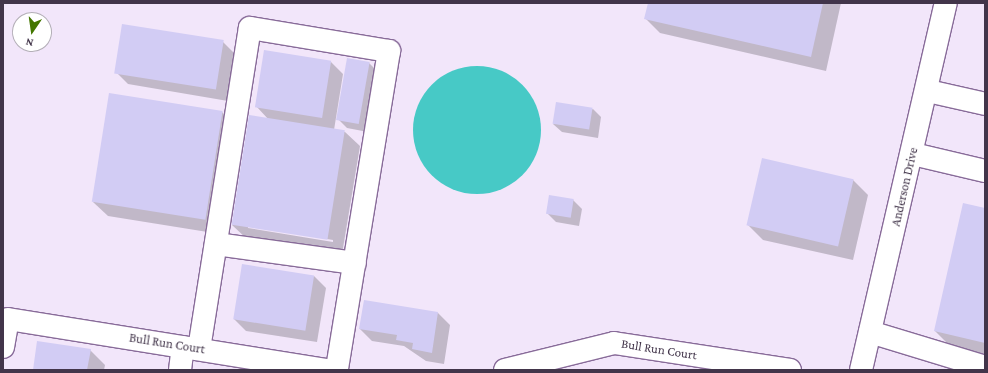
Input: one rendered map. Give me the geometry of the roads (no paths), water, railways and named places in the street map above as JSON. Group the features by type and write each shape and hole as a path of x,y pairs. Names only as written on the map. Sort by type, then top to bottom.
{"street":[{"name":"Anderson Drive","path":"861,370 928,91 946,3"},
{"path":"180,370 191,348 216,244 250,28 389,52 337,370"},
{"path":"928,91 985,104"},
{"path":"912,154 985,171"},
{"path":"216,244 355,263"},
{"name":"Bull Run Court","path":"3,347 8,319 191,348 293,367 327,370"},
{"path":"870,332 985,367"},
{"name":"Bull Run Court","path":"505,370 614,343 668,361 790,370"}]}
